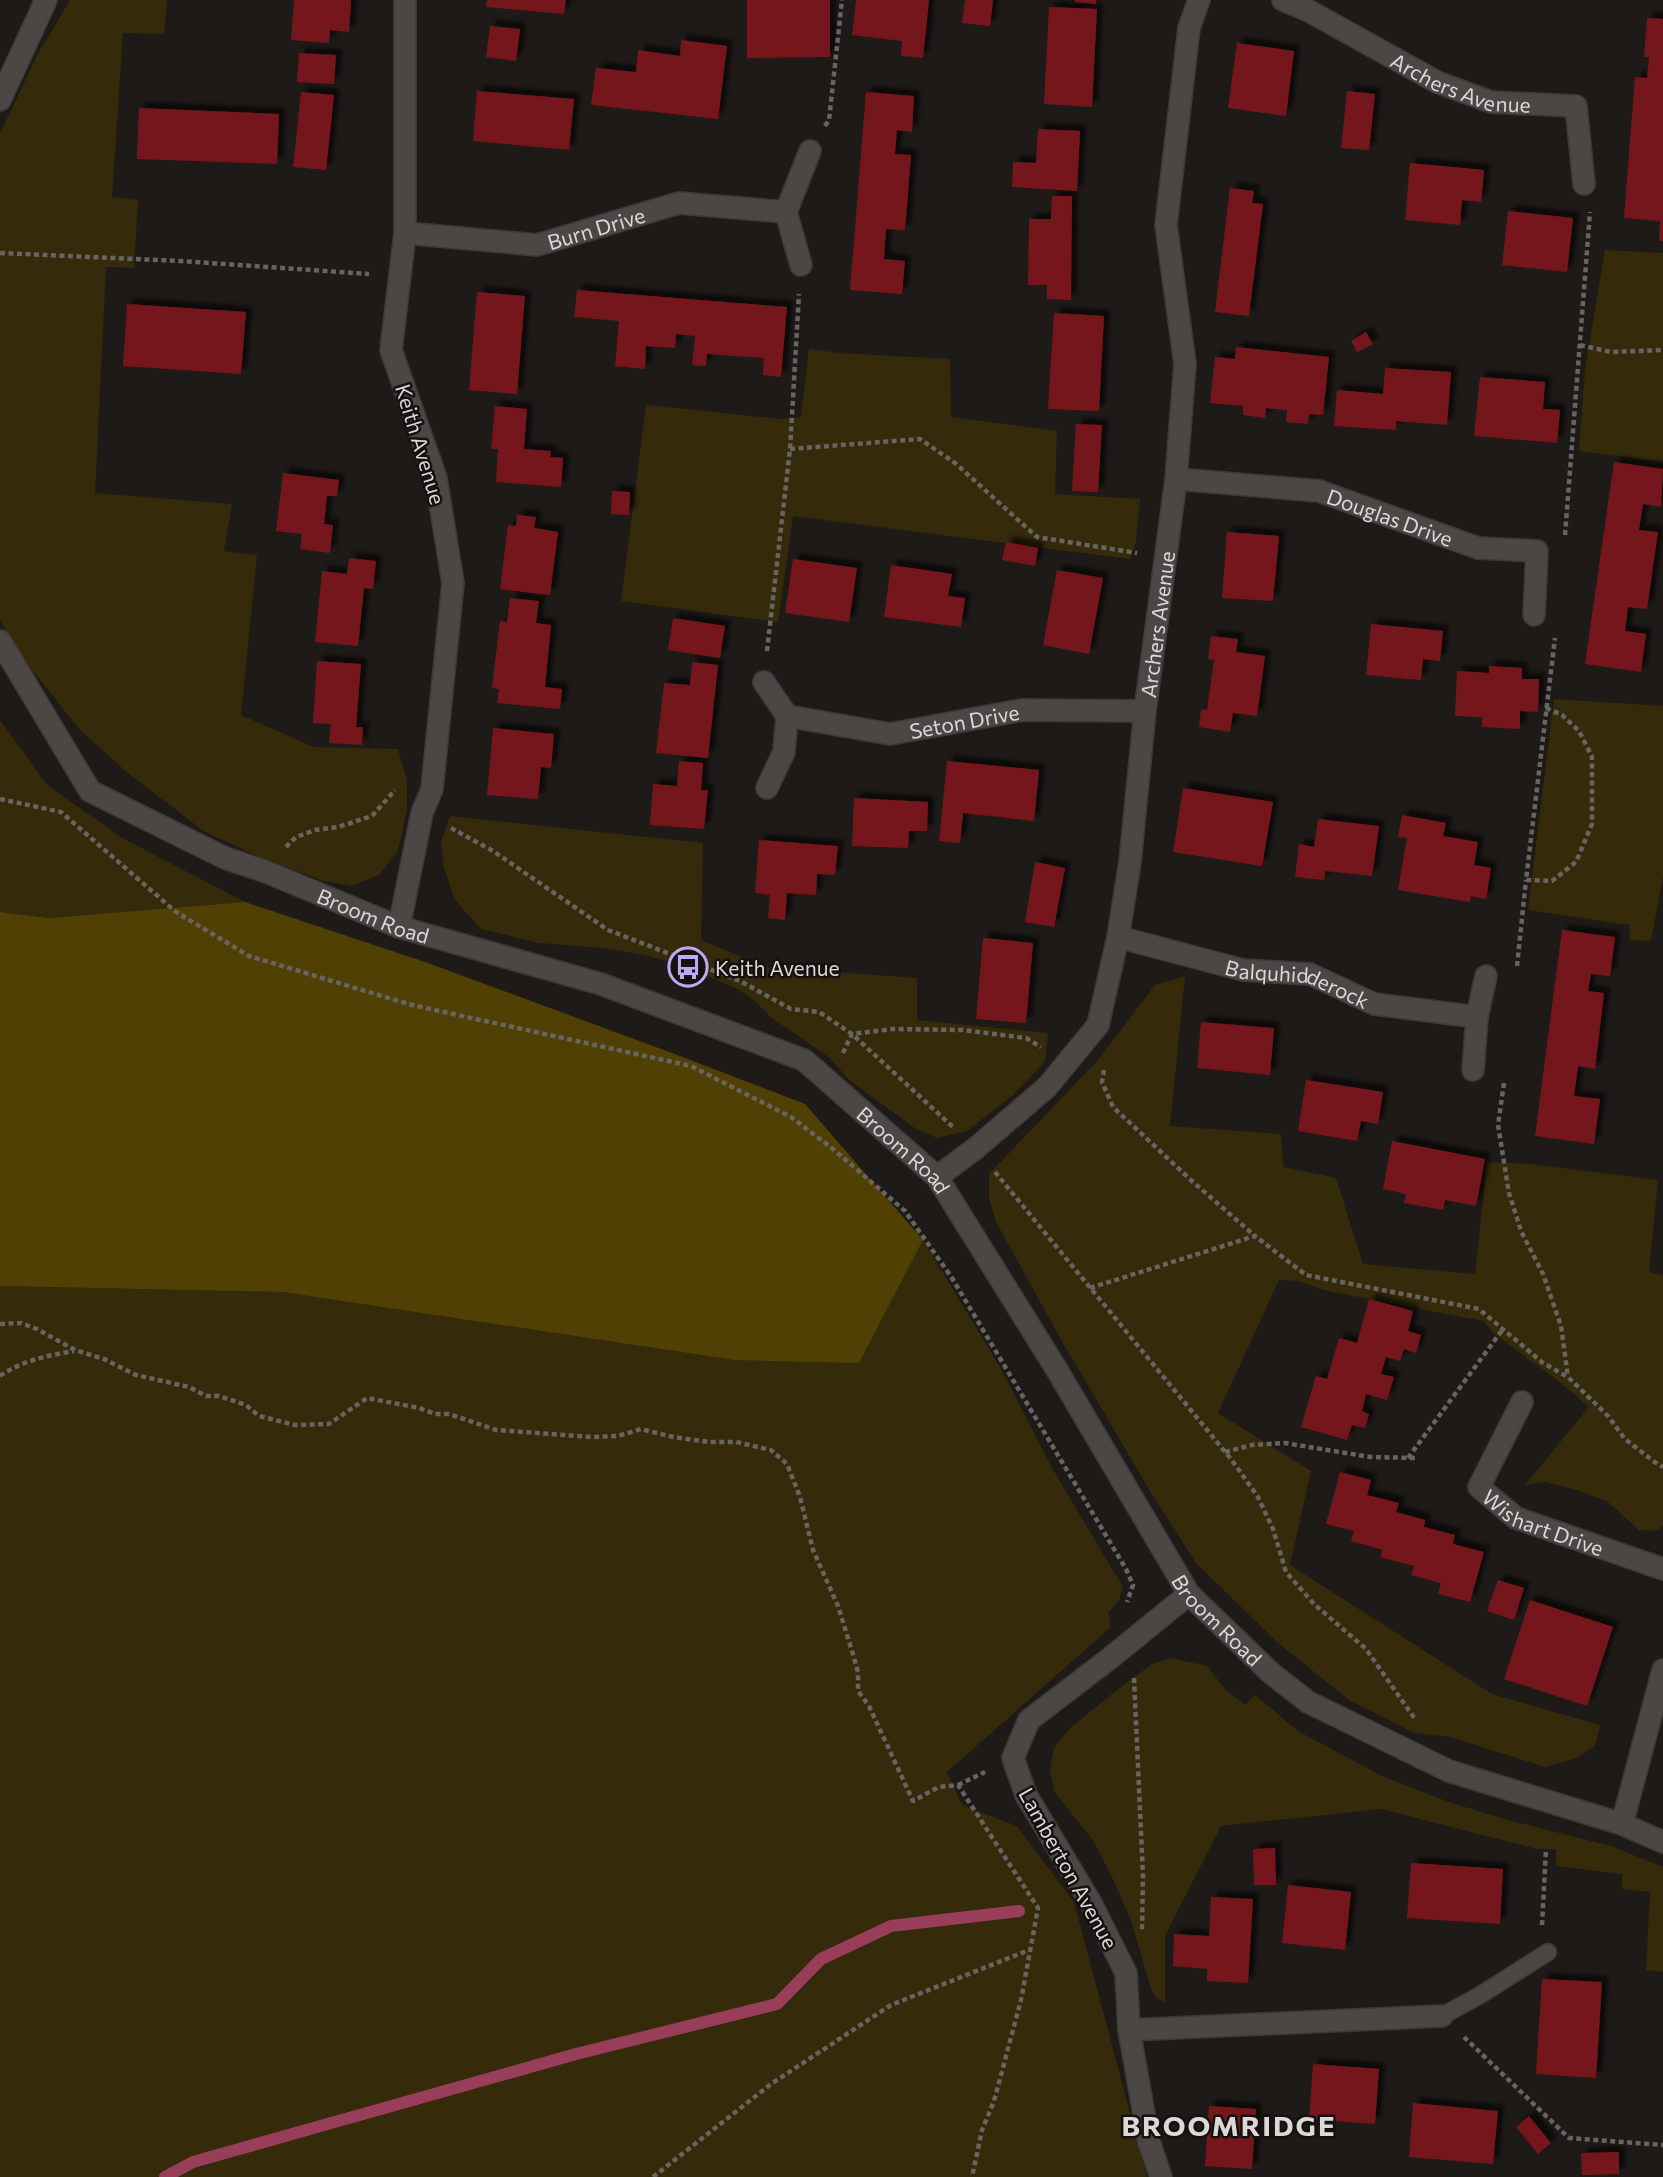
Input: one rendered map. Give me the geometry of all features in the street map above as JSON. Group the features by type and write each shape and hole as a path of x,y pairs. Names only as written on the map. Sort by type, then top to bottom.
{"street":[{"path":"0,100 46,0"},
{"name":"Keith Avenue","path":"399,927 422,813 432,789 453,583 436,478 391,350 405,233 405,0"},
{"name":"Archers Avenue","path":"937,1177 1047,1087 1098,1025 1118,937 1130,862 1145,711 1176,480 1185,364 1166,225 1189,28 1199,0"},
{"name":"Archers Avenue","path":"1283,0 1309,11 1437,82 1491,102 1576,106 1584,184"},
{"path":"801,265 786,212 810,151"},
{"name":"Burn Drive","path":"405,233 537,245 680,203 786,212"},
{"name":"Douglas Drive","path":"1176,480 1319,491 1478,548 1538,551 1534,615"},
{"name":"Broom Road","path":"0,641 90,791 225,858 264,871 399,927 601,984 804,1060 937,1177 1063,1381 1189,1594 1271,1673 1308,1702 1449,1771 1622,1824 1663,1842"},
{"path":"764,682 787,716 784,752 767,788"},
{"name":"Seton Drive","path":"787,716 890,734 1022,710 1145,711"},
{"name":"Balquhidderock","path":"1118,937 1243,970 1310,974 1374,1004 1477,1017"},
{"path":"1474,1070 1477,1017 1486,976"},
{"name":"Wishart Drive","path":"1522,1402 1479,1486 1516,1518 1663,1569"},
{"name":"Lamberton Avenue","path":"1161,2177 1149,2142 1129,2030 1126,1973 1092,1905 1026,1795 1013,1758 1029,1720 1189,1594"},
{"path":"1622,1824 1663,1670"},
{"path":"1129,2030 1442,2015"}],"lane":[{"path":"1442,2015 1482,1994 1544,1954"}],"path":[{"path":"810,151 829,120 842,0"},
{"path":"1564,548 1591,195 1584,184"},
{"path":"0,253 181,261 400,276"},
{"path":"764,682 790,449 801,265"},
{"path":"1580,345 1611,352 1663,350"},
{"path":"790,449 920,439 955,463 1037,537 1166,558"},
{"path":"1516,971 1556,631"},
{"path":"1526,880 1552,881 1576,862 1592,824 1592,757 1579,732 1562,715 1546,708"},
{"path":"264,871 296,837 372,816 400,782"},
{"path":"0,799 61,812 176,912 249,956 412,1005 691,1066 792,1117 905,1211 952,1278 1133,1585 1125,1609 1118,1618 1133,1640 1143,1876 1142,1933 1126,1973"},
{"path":"828,1081 852,1034 893,1029 963,1030 1026,1038 1067,1062"},
{"path":"1105,1065 1102,1082 1114,1107 1192,1182 1306,1275 1479,1310 1543,1363 1568,1377 1608,1416 1625,1439 1663,1466"},
{"path":"1505,1074 1498,1125 1509,1193 1521,1231 1543,1274 1561,1326 1568,1377"},
{"path":"1090,1288 1255,1236"},
{"path":"0,1324 21,1323 75,1350 104,1359 136,1375 189,1387 206,1396 219,1396 246,1405 259,1416 295,1425 329,1424 367,1398 419,1408 435,1414 449,1414 496,1430 592,1437 618,1436 641,1429 709,1442 736,1442 771,1450 787,1464 800,1497 813,1550 833,1595 852,1651 858,1672 858,1691 869,1706 913,1801 939,1787 958,1785 1038,1908 1021,2000 994,2101 982,2130 972,2177"},
{"path":"1407,1459 1503,1329"},
{"path":"0,1376 8,1370 44,1356 75,1350"},
{"path":"1225,1452 1251,1445 1285,1443 1337,1453 1415,1458"},
{"path":"1544,1954 1546,1849"},
{"path":"653,2177 771,2084 891,2005 1030,1950"},
{"path":"1442,2015 1569,2138 1663,2145"}],"shaded area":[{"path":"70,0 167,0 164,34 123,33 112,197 138,200 134,268 106,267 95,493 232,504 224,551 257,555 241,715 314,747 398,749 407,780 407,809 398,851 379,875 352,886 324,881 260,857 205,832 130,775 80,730 14,647 0,619 0,133 38,54"},
{"path":"1605,250 1663,253 1663,462 1579,451 1585,370"},
{"path":"809,349 950,359 951,417 1057,431 1055,494 1140,499 1136,541 1130,559 793,516 778,622 621,601 646,405 780,419 801,417"},
{"path":"1554,699 1663,706 1663,876 1651,941 1630,940 1629,925 1528,910"},
{"path":"0,720 47,785 124,839 245,902 49,918 0,912"},
{"path":"450,816 703,843 701,940 765,967 917,978 917,1020 1048,1033 1045,1062 1012,1096 967,1131 937,1138 916,1129 848,1079 830,1058 772,1018 754,1000 736,988 675,963 644,955 603,948 539,943 481,929 455,900 444,868 441,842"},
{"path":"245,902 425,962 805,1104 923,1240 859,1363 735,1360 283,1292 0,1286 0,912 49,918"},
{"path":"1185,976 1170,1126 1281,1134 1283,1167 1336,1178 1363,1264 1475,1274 1487,1162 1530,1164 1658,1180 1649,1272 1663,1275 1663,1526 1655,1531 1639,1530 1608,1502 1580,1491 1545,1482 1525,1485 1589,1407 1493,1333 1483,1321 1323,1290 1299,1281 1279,1280 1218,1413 1311,1471 1290,1565 1492,1694 1600,1725 1595,1746 1577,1758 1545,1767 1450,1737 1414,1733 1349,1700 1276,1641 1196,1563 1150,1491 1063,1343 996,1222 989,1198 989,1174 1098,1060 1155,985"},
{"path":"923,1240 1000,1367 1052,1468 1123,1587 1119,1600 1108,1613 1111,1627 947,1772 962,1805 1017,1826 1074,1902 1147,2177 0,2177 0,1286 283,1292 859,1363"},
{"path":"1171,1658 1207,1666 1226,1690 1245,1705 1255,1695 1298,1731 1384,1777 1449,1802 1504,1819 1611,1846 1663,1867 1663,1972 1646,1970 1650,1892 1622,1889 1622,1874 1556,1866 1556,1849 1537,1849 1381,1809 1221,1826 1165,1936 1165,2002 1156,1998 1131,1921 1113,1879 1094,1842 1054,1791 1050,1769 1054,1748 1069,1729 1152,1664"}],"building":[{"path":"294,0 351,0 349,32 330,30 329,43 291,40"},
{"path":"487,0 566,0 564,14 486,7"},
{"path":"747,0 830,0 830,57 747,58"},
{"path":"856,0 929,0 923,58 901,56 902,41 852,35"},
{"path":"965,0 993,0 990,26 962,23"},
{"path":"1096,0 1096,4 1075,2"},
{"path":"1049,7 1097,9 1092,107 1044,104"},
{"path":"1647,18 1663,19 1663,241 1659,241 1660,221 1624,218 1635,77 1647,78 1649,57 1644,57"},
{"path":"490,26 520,29 516,61 486,57"},
{"path":"681,40 727,46 718,119 591,105 596,68 636,72 638,50 680,56"},
{"path":"1237,43 1294,51 1286,116 1228,108"},
{"path":"299,53 336,55 334,84 297,82"},
{"path":"477,91 574,99 569,150 473,141"},
{"path":"1347,91 1375,94 1369,150 1341,148"},
{"path":"301,92 334,95 326,170 293,167"},
{"path":"866,92 914,96 912,132 897,130 895,154 911,155 905,230 886,229 884,259 905,261 902,294 850,290"},
{"path":"139,108 279,114 277,164 137,159"},
{"path":"1038,129 1080,131 1077,191 1012,187 1013,162 1036,163"},
{"path":"1410,163 1484,170 1481,202 1462,200 1460,225 1405,220"},
{"path":"1230,188 1254,191 1252,203 1263,204 1249,316 1215,312"},
{"path":"1052,196 1072,196 1071,300 1047,299 1047,285 1028,285 1029,219 1051,219"},
{"path":"1508,211 1573,218 1567,272 1502,265"},
{"path":"577,290 787,307 781,377 763,375 764,358 707,354 706,366 692,365 695,336 676,334 675,348 646,346 645,369 615,366 619,321 574,317"},
{"path":"477,292 525,296 517,394 469,390"},
{"path":"127,304 246,312 241,374 123,366"},
{"path":"1054,313 1104,316 1099,411 1048,409"},
{"path":"1366,332 1373,344 1357,352 1351,341"},
{"path":"1236,347 1329,357 1323,415 1309,414 1308,424 1286,422 1287,410 1266,408 1265,418 1243,415 1243,406 1210,403 1215,357 1235,359"},
{"path":"1385,368 1451,372 1447,425 1396,421 1396,430 1334,426 1337,390 1383,394"},
{"path":"1480,377 1545,382 1543,409 1560,410 1557,443 1474,436"},
{"path":"495,406 527,409 524,449 551,451 550,457 563,458 561,487 496,482 498,449 491,449"},
{"path":"1076,424 1102,425 1098,492 1072,491"},
{"path":"1614,462 1663,469 1661,507 1643,504 1639,530 1658,532 1647,609 1628,607 1625,631 1646,634 1641,672 1585,664"},
{"path":"283,473 339,480 337,496 327,496 324,524 333,525 330,553 300,549 302,534 276,531"},
{"path":"612,491 630,492 629,515 611,514"},
{"path":"517,515 536,517 534,528 558,532 550,595 500,589 508,525 516,526"},
{"path":"1227,532 1279,536 1273,601 1222,598"},
{"path":"1006,542 1038,548 1035,566 1002,560"},
{"path":"349,558 376,561 373,589 364,588 358,646 315,642 322,571 347,574"},
{"path":"793,559 857,568 849,622 785,613"},
{"path":"891,565 952,574 948,596 965,598 961,627 884,617"},
{"path":"1057,570 1103,578 1089,654 1043,645"},
{"path":"510,598 539,601 536,623 551,625 545,687 562,689 560,709 497,703 499,689 492,688 500,621 507,622"},
{"path":"673,618 725,626 720,658 668,650"},
{"path":"1371,624 1443,631 1440,661 1423,659 1421,680 1366,675"},
{"path":"1211,636 1238,639 1236,652 1265,656 1257,716 1233,713 1230,732 1199,727 1201,709 1207,710 1214,660 1208,659"},
{"path":"317,661 361,664 356,727 363,727 362,745 329,743 331,724 313,723"},
{"path":"692,662 718,665 708,758 656,753 664,683 690,685"},
{"path":"1489,666 1522,668 1522,679 1539,679 1538,712 1520,711 1520,729 1482,727 1482,717 1455,716 1457,671 1489,673"},
{"path":"493,728 554,734 551,768 541,767 538,799 487,795"},
{"path":"679,761 703,763 701,790 708,790 704,829 650,825 653,784 677,786"},
{"path":"947,761 1039,770 1034,821 963,813 960,843 939,841"},
{"path":"1183,788 1273,802 1262,866 1173,852"},
{"path":"854,798 928,802 927,831 909,831 908,848 852,846"},
{"path":"1402,815 1446,823 1443,836 1478,842 1474,865 1491,868 1486,899 1471,896 1470,902 1398,890 1407,838 1398,837"},
{"path":"1318,819 1379,826 1372,876 1325,871 1324,880 1295,877 1299,844 1314,847"},
{"path":"759,840 838,846 835,875 817,874 816,895 787,893 785,920 768,918 770,895 755,893"},
{"path":"1035,862 1065,868 1054,927 1025,922"},
{"path":"1562,930 1615,937 1610,976 1591,974 1588,991 1604,993 1595,1069 1578,1066 1574,1096 1600,1099 1594,1144 1535,1136"},
{"path":"983,938 1033,943 1026,1023 976,1019"},
{"path":"1201,1022 1274,1028 1270,1075 1197,1068"},
{"path":"1306,1080 1383,1092 1378,1124 1361,1121 1357,1141 1298,1131"},
{"path":"1392,1141 1485,1159 1476,1206 1445,1200 1443,1210 1404,1203 1406,1194 1383,1189"},
{"path":"1369,1299 1413,1311 1408,1331 1421,1335 1416,1353 1404,1349 1400,1361 1386,1357 1381,1374 1394,1377 1387,1400 1366,1394 1362,1411 1369,1414 1365,1428 1352,1425 1347,1440 1301,1427 1316,1376 1327,1379 1339,1338 1357,1343"},
{"path":"1340,1472 1371,1480 1367,1495 1399,1503 1396,1512 1425,1520 1424,1527 1455,1535 1453,1544 1484,1552 1470,1602 1438,1594 1441,1583 1411,1575 1414,1566 1380,1557 1383,1550 1351,1541 1354,1531 1326,1524"},
{"path":"1498,1580 1524,1588 1514,1620 1487,1611"},
{"path":"1530,1600 1613,1627 1587,1706 1504,1679"},
{"path":"1275,1848 1276,1885 1254,1885 1253,1849"},
{"path":"1411,1863 1503,1869 1500,1924 1407,1918"},
{"path":"1288,1885 1351,1892 1345,1950 1282,1943"},
{"path":"1211,1897 1253,1899 1248,1983 1207,1981 1207,1969 1173,1966 1174,1934 1209,1936"},
{"path":"1542,1979 1602,1982 1596,2078 1536,2074"},
{"path":"1313,2064 1379,2069 1375,2124 1309,2119"},
{"path":"1413,2103 1498,2111 1493,2164 1409,2157"},
{"path":"1209,2106 1256,2109 1252,2169 1205,2166"},
{"path":"1529,2116 1551,2143 1538,2154 1516,2127"},
{"path":"1619,2152 1619,2174 1582,2175 1581,2153"}],"waterway":[{"path":"165,2177 193,2162 576,2054 777,2004 821,1959 891,1926 1019,1911"}],"place":[{"name":"Keith Avenue","path":"688,967"}],"district":[{"name":"BROOMRIDGE","path":"1229,2125"}]}
